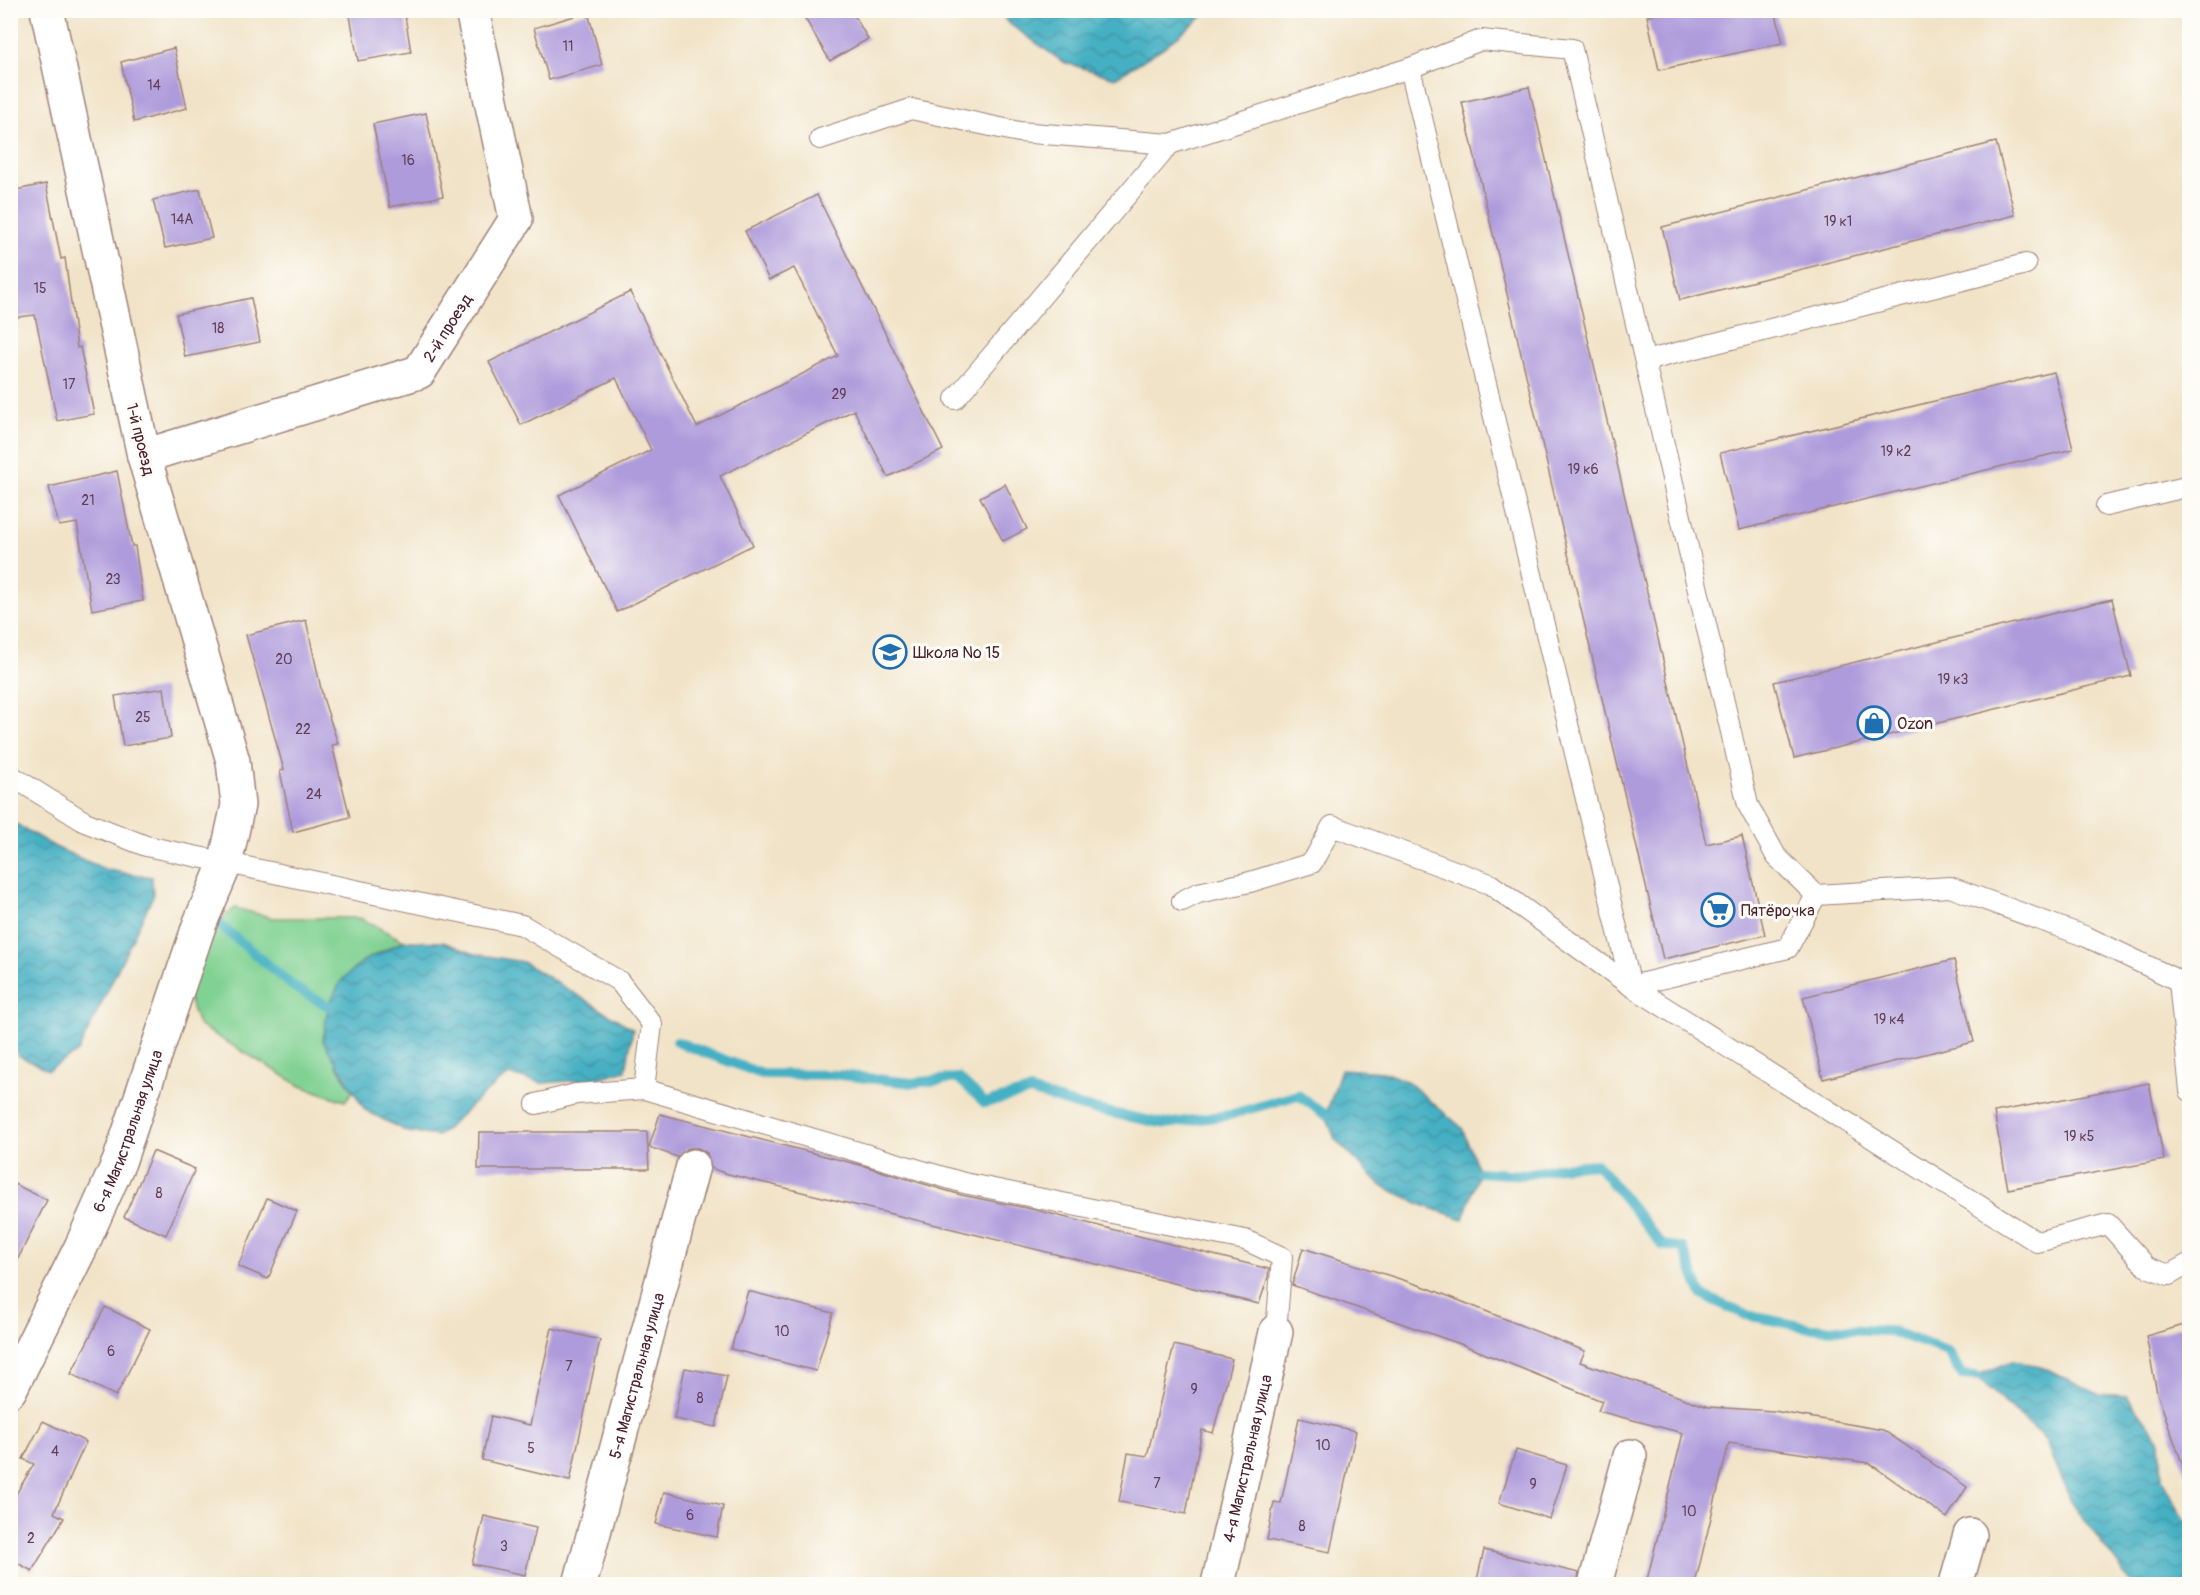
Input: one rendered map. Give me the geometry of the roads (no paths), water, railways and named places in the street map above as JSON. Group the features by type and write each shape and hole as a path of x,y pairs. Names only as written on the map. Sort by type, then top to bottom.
{"street":[{"name":"1-й проезд","path":"47,10 144,456 233,761 238,805 225,864"},
{"name":"2-й проезд","path":"144,456 419,372 516,219 472,10"},
{"name":"6-я Магистральная улица","path":"10,1390 81,1246 119,1162 200,923 225,864"},
{"name":"5-я Магистральная улица","path":"580,1584 693,1166"},
{"name":"4-я Магистральная улица","path":"1218,1584 1276,1332"},
{"path":"1595,1584 1630,1456"},
{"path":"1956,1584 1970,1535"}],"lane":[{"path":"820,139 910,109 1019,132 1170,144 1410,68 1481,40 1572,49 1748,805 1776,856 1815,894 1950,887 2087,938 2184,982 2190,1091"},
{"path":"1410,68 1631,986"},
{"path":"955,399 1170,144"},
{"path":"1645,361 2026,264"},
{"path":"2106,506 2190,486"},
{"path":"10,775 85,822 146,846 522,926 619,981 652,1024 644,1089"},
{"path":"1182,901 1198,893 1250,882 1312,862 1332,826 1490,884 1631,986 2037,1242 2108,1224 2147,1267 2169,1275 2190,1263"},
{"path":"1631,986 1788,948 1815,894"},
{"path":"536,1104 576,1094 644,1089 964,1183 1245,1240 1282,1257 1276,1332"}],"water":[{"path":"999,11 1209,11 1163,48 1115,78 1063,62 1007,22"},
{"path":"11,821 55,847 107,870 152,877 153,896 78,1052 48,1070 19,1056 11,1046"},
{"path":"404,941 443,942 475,954 523,962 633,1029 626,1070 596,1079 542,1083 509,1075 438,1136 407,1132 365,1110 323,1041 328,1006 341,981 363,961"},
{"path":"1341,1069 1384,1072 1408,1082 1462,1128 1479,1172 1463,1219 1422,1205 1380,1185 1335,1139 1326,1115"},
{"path":"2012,1361 2041,1366 2098,1394 2127,1396 2160,1440 2162,1479 2189,1525 2189,1584 2132,1584 2072,1503 2045,1439 1975,1376"}],"waterway":[{"path":"219,924 294,987 328,1006"},
{"path":"677,1042 762,1074 840,1075 912,1083 958,1078 985,1103 1030,1091 1082,1107 1166,1124 1229,1115 1298,1095 1326,1115"},
{"path":"1479,1172 1523,1175 1560,1167 1597,1164 1662,1245 1683,1248 1702,1295 1746,1315 1811,1328 1890,1331 1947,1351 1962,1375 1975,1376"}],"place":[{"name":"Школа № 15","path":"890,652"},
{"name":"Ozon","path":"1874,723"},
{"name":"Пятёрочка","path":"1718,910"}]}
